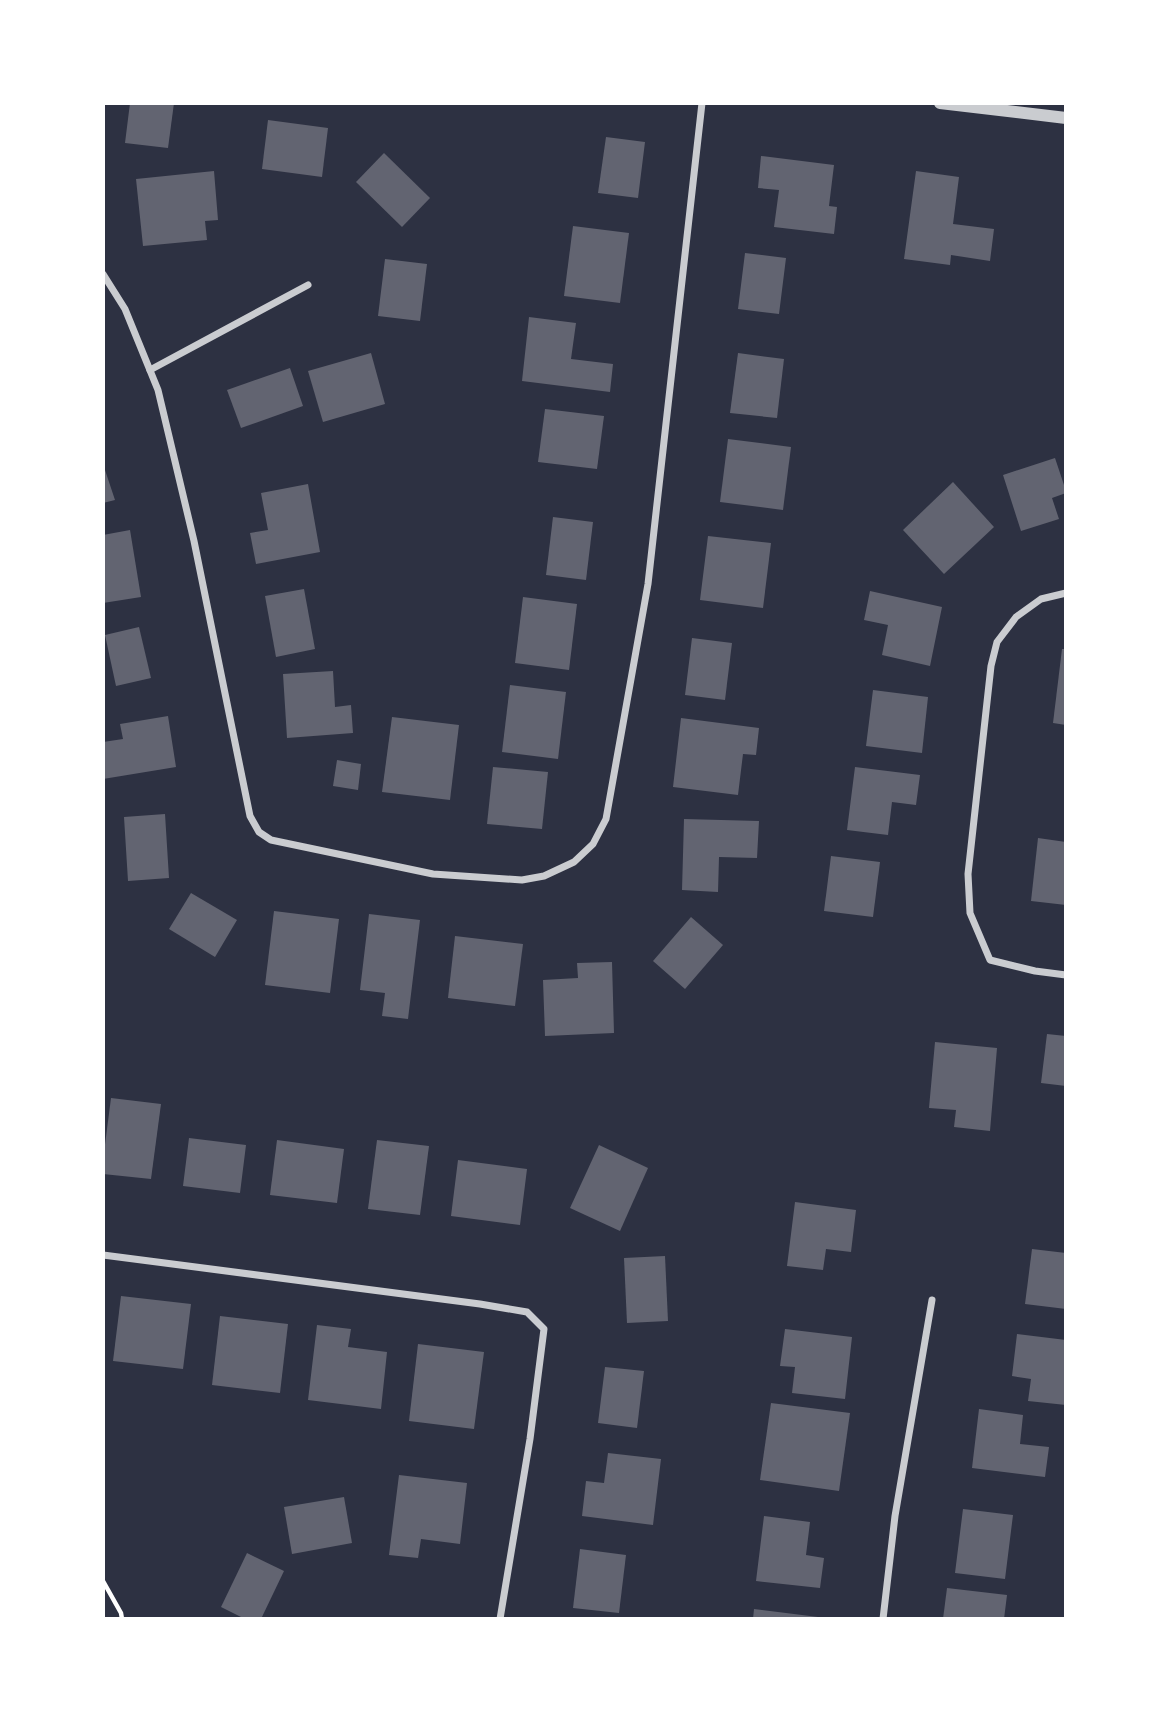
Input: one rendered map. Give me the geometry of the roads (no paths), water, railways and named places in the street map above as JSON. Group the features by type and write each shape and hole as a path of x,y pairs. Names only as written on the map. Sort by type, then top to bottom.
{"street":[{"path":"103,274 125,309 158,390 194,541 250,816 259,832 271,841 433,874 522,880 544,876 574,862 593,844 606,819 648,583 702,103"},
{"path":"940,103 1066,118"},
{"path":"150,370 307,285"},
{"path":"1066,593 1041,599 1016,617 998,642 991,666 968,874 970,913 990,960 1066,975"},
{"path":"103,1255 527,1312 544,1329 530,1440 500,1619"},
{"path":"883,1619 895,1516 932,1300"}]}
